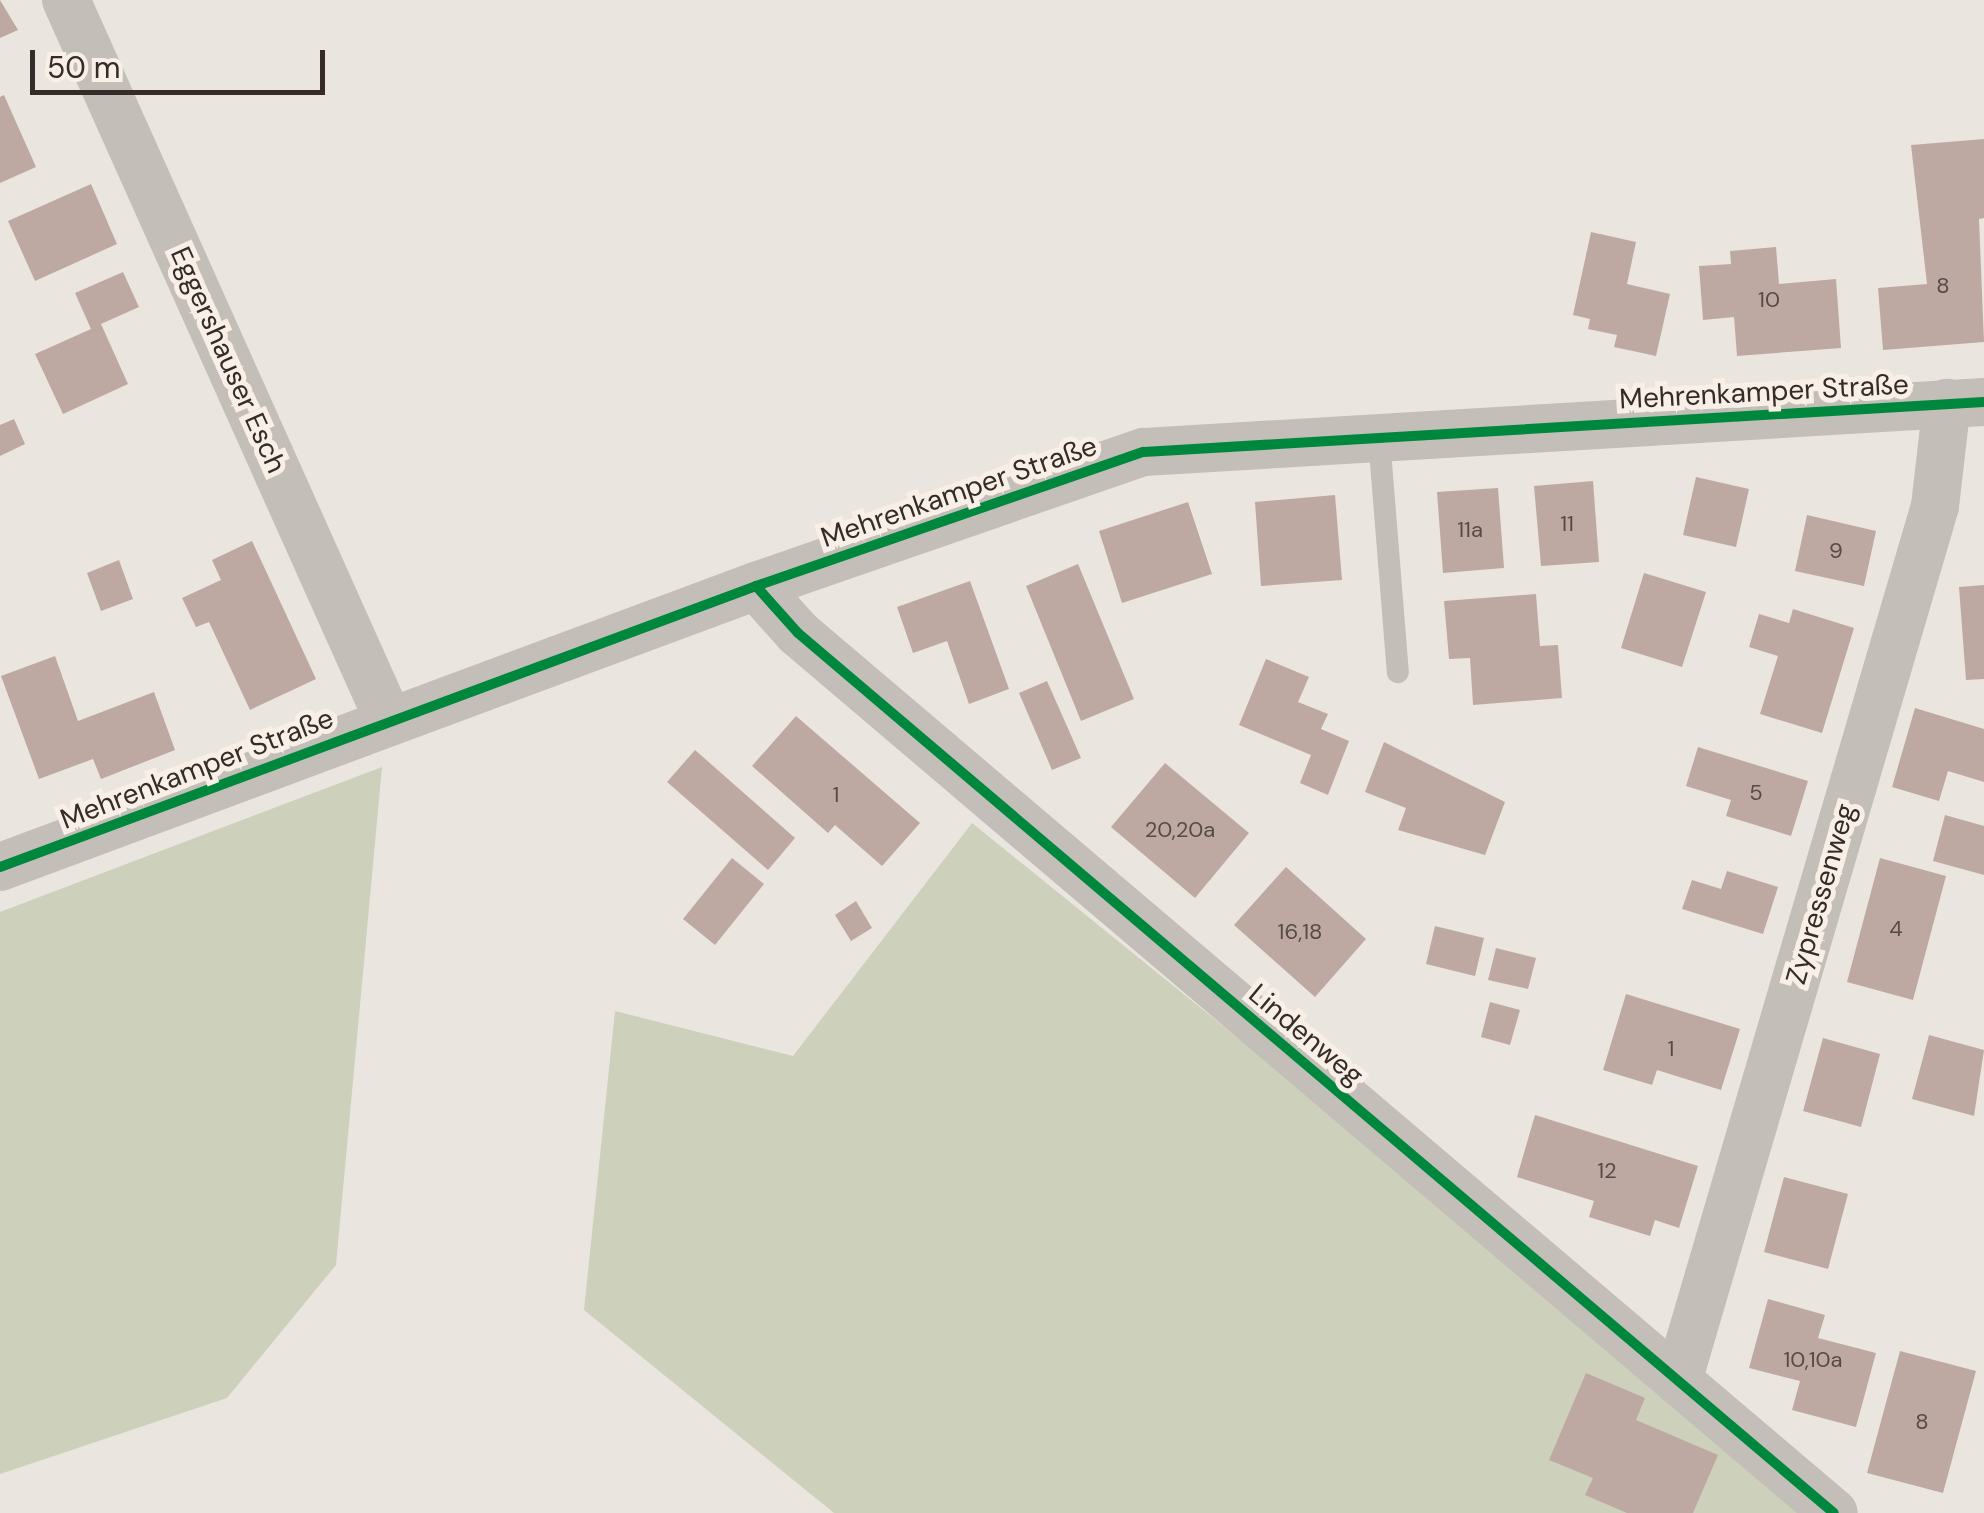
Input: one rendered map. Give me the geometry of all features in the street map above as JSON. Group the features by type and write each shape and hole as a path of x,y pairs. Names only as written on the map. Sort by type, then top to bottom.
{"street":[{"name":"Eggershauser Esch","path":"66,0 389,721"},
{"name":"Mehrenkamper Straße","path":"0,867 756,586 1144,452 1965,402"},
{"name":"Zypressenweg","path":"1678,1381 1965,402"},
{"name":"Lindenweg","path":"756,586 798,633 1834,1513"}],"lane":[{"path":"1379,438 1398,672"}],"green space":[{"path":"382,767 336,1265 227,1398 0,1474 0,912"},
{"path":"972,823 1426,1190 1806,1513 834,1513 584,1310 615,1011 793,1056"}],"building":[{"path":"0,0 18,30 0,38"},
{"path":"4,95 36,167 0,183 0,97"},
{"path":"1984,139 1984,218 1979,219 1984,342 1883,350 1878,288 1927,284 1911,145"},
{"path":"91,184 117,244 35,281 8,221"},
{"path":"1591,232 1636,242 1627,284 1670,294 1656,356 1614,347 1617,335 1588,329 1590,319 1573,315"},
{"path":"1776,247 1779,284 1836,279 1841,348 1737,356 1734,317 1703,320 1699,266 1731,264 1730,251"},
{"path":"123,272 139,307 101,324 128,384 63,414 35,354 91,329 75,293"},
{"path":"14,419 25,444 0,456 0,425"},
{"path":"1696,477 1749,489 1736,547 1683,535"},
{"path":"1593,481 1599,562 1541,566 1534,486"},
{"path":"1498,488 1504,568 1443,573 1437,492"},
{"path":"1335,495 1342,580 1261,586 1255,502"},
{"path":"1188,502 1212,574 1122,603 1099,531"},
{"path":"1807,515 1876,531 1864,586 1795,571"},
{"path":"252,541 316,679 250,710 209,622 196,627 182,598 221,580 212,560"},
{"path":"119,560 133,599 101,611 87,573"},
{"path":"1078,564 1134,699 1081,721 1026,586"},
{"path":"1644,573 1706,592 1682,667 1621,648"},
{"path":"970,581 1009,689 969,704 947,641 913,653 897,607"},
{"path":"1984,585 1984,679 1966,680 1959,587"},
{"path":"1536,594 1540,646 1558,645 1562,698 1473,705 1470,658 1449,659 1444,601"},
{"path":"1793,609 1854,628 1822,733 1760,714 1778,656 1749,647 1759,614 1789,623"},
{"path":"55,656 78,721 154,692 175,750 101,779 93,759 39,779 1,676"},
{"path":"1266,659 1309,677 1298,702 1328,714 1321,729 1349,741 1328,795 1300,783 1311,755 1239,725"},
{"path":"1047,681 1081,758 1052,770 1019,693"},
{"path":"1915,708 1984,729 1984,782 1948,771 1939,801 1892,787"},
{"path":"796,716 920,823 882,866 835,825 828,833 752,766"},
{"path":"1384,742 1505,802 1485,855 1398,830 1406,808 1365,792"},
{"path":"1698,747 1808,781 1791,836 1726,816 1731,800 1686,786"},
{"path":"695,750 795,838 768,870 667,782"},
{"path":"1165,763 1249,833 1195,898 1111,827"},
{"path":"1945,815 1984,826 1984,875 1933,861"},
{"path":"732,858 764,884 715,945 683,919"},
{"path":"1880,858 1946,876 1913,1000 1847,982"},
{"path":"1286,867 1366,939 1315,997 1234,925"},
{"path":"1727,871 1778,887 1763,934 1682,909 1692,880 1721,889"},
{"path":"856,901 872,928 851,941 835,915"},
{"path":"1435,926 1484,938 1475,976 1426,964"},
{"path":"1496,948 1536,958 1528,989 1488,980"},
{"path":"1626,994 1740,1029 1721,1090 1657,1070 1652,1085 1603,1070"},
{"path":"1490,1002 1520,1010 1510,1045 1481,1037"},
{"path":"1929,1035 1984,1050 1974,1116 1912,1099"},
{"path":"1823,1038 1880,1054 1861,1127 1803,1111"},
{"path":"1535,1115 1698,1166 1679,1228 1655,1220 1650,1236 1589,1217 1594,1201 1517,1177"},
{"path":"1784,1177 1848,1194 1828,1269 1764,1252"},
{"path":"1768,1299 1825,1315 1818,1338 1876,1353 1856,1427 1792,1410 1800,1381 1749,1368"},
{"path":"1900,1351 1976,1371 1943,1493 1867,1473"},
{"path":"1586,1373 1645,1398 1636,1420 1718,1455 1693,1513 1627,1513 1585,1495 1593,1478 1549,1460"}],"cycle path":[{"path":"0,867 756,586 1144,452 1984,402"},
{"path":"756,586 798,633 1834,1513"}]}
